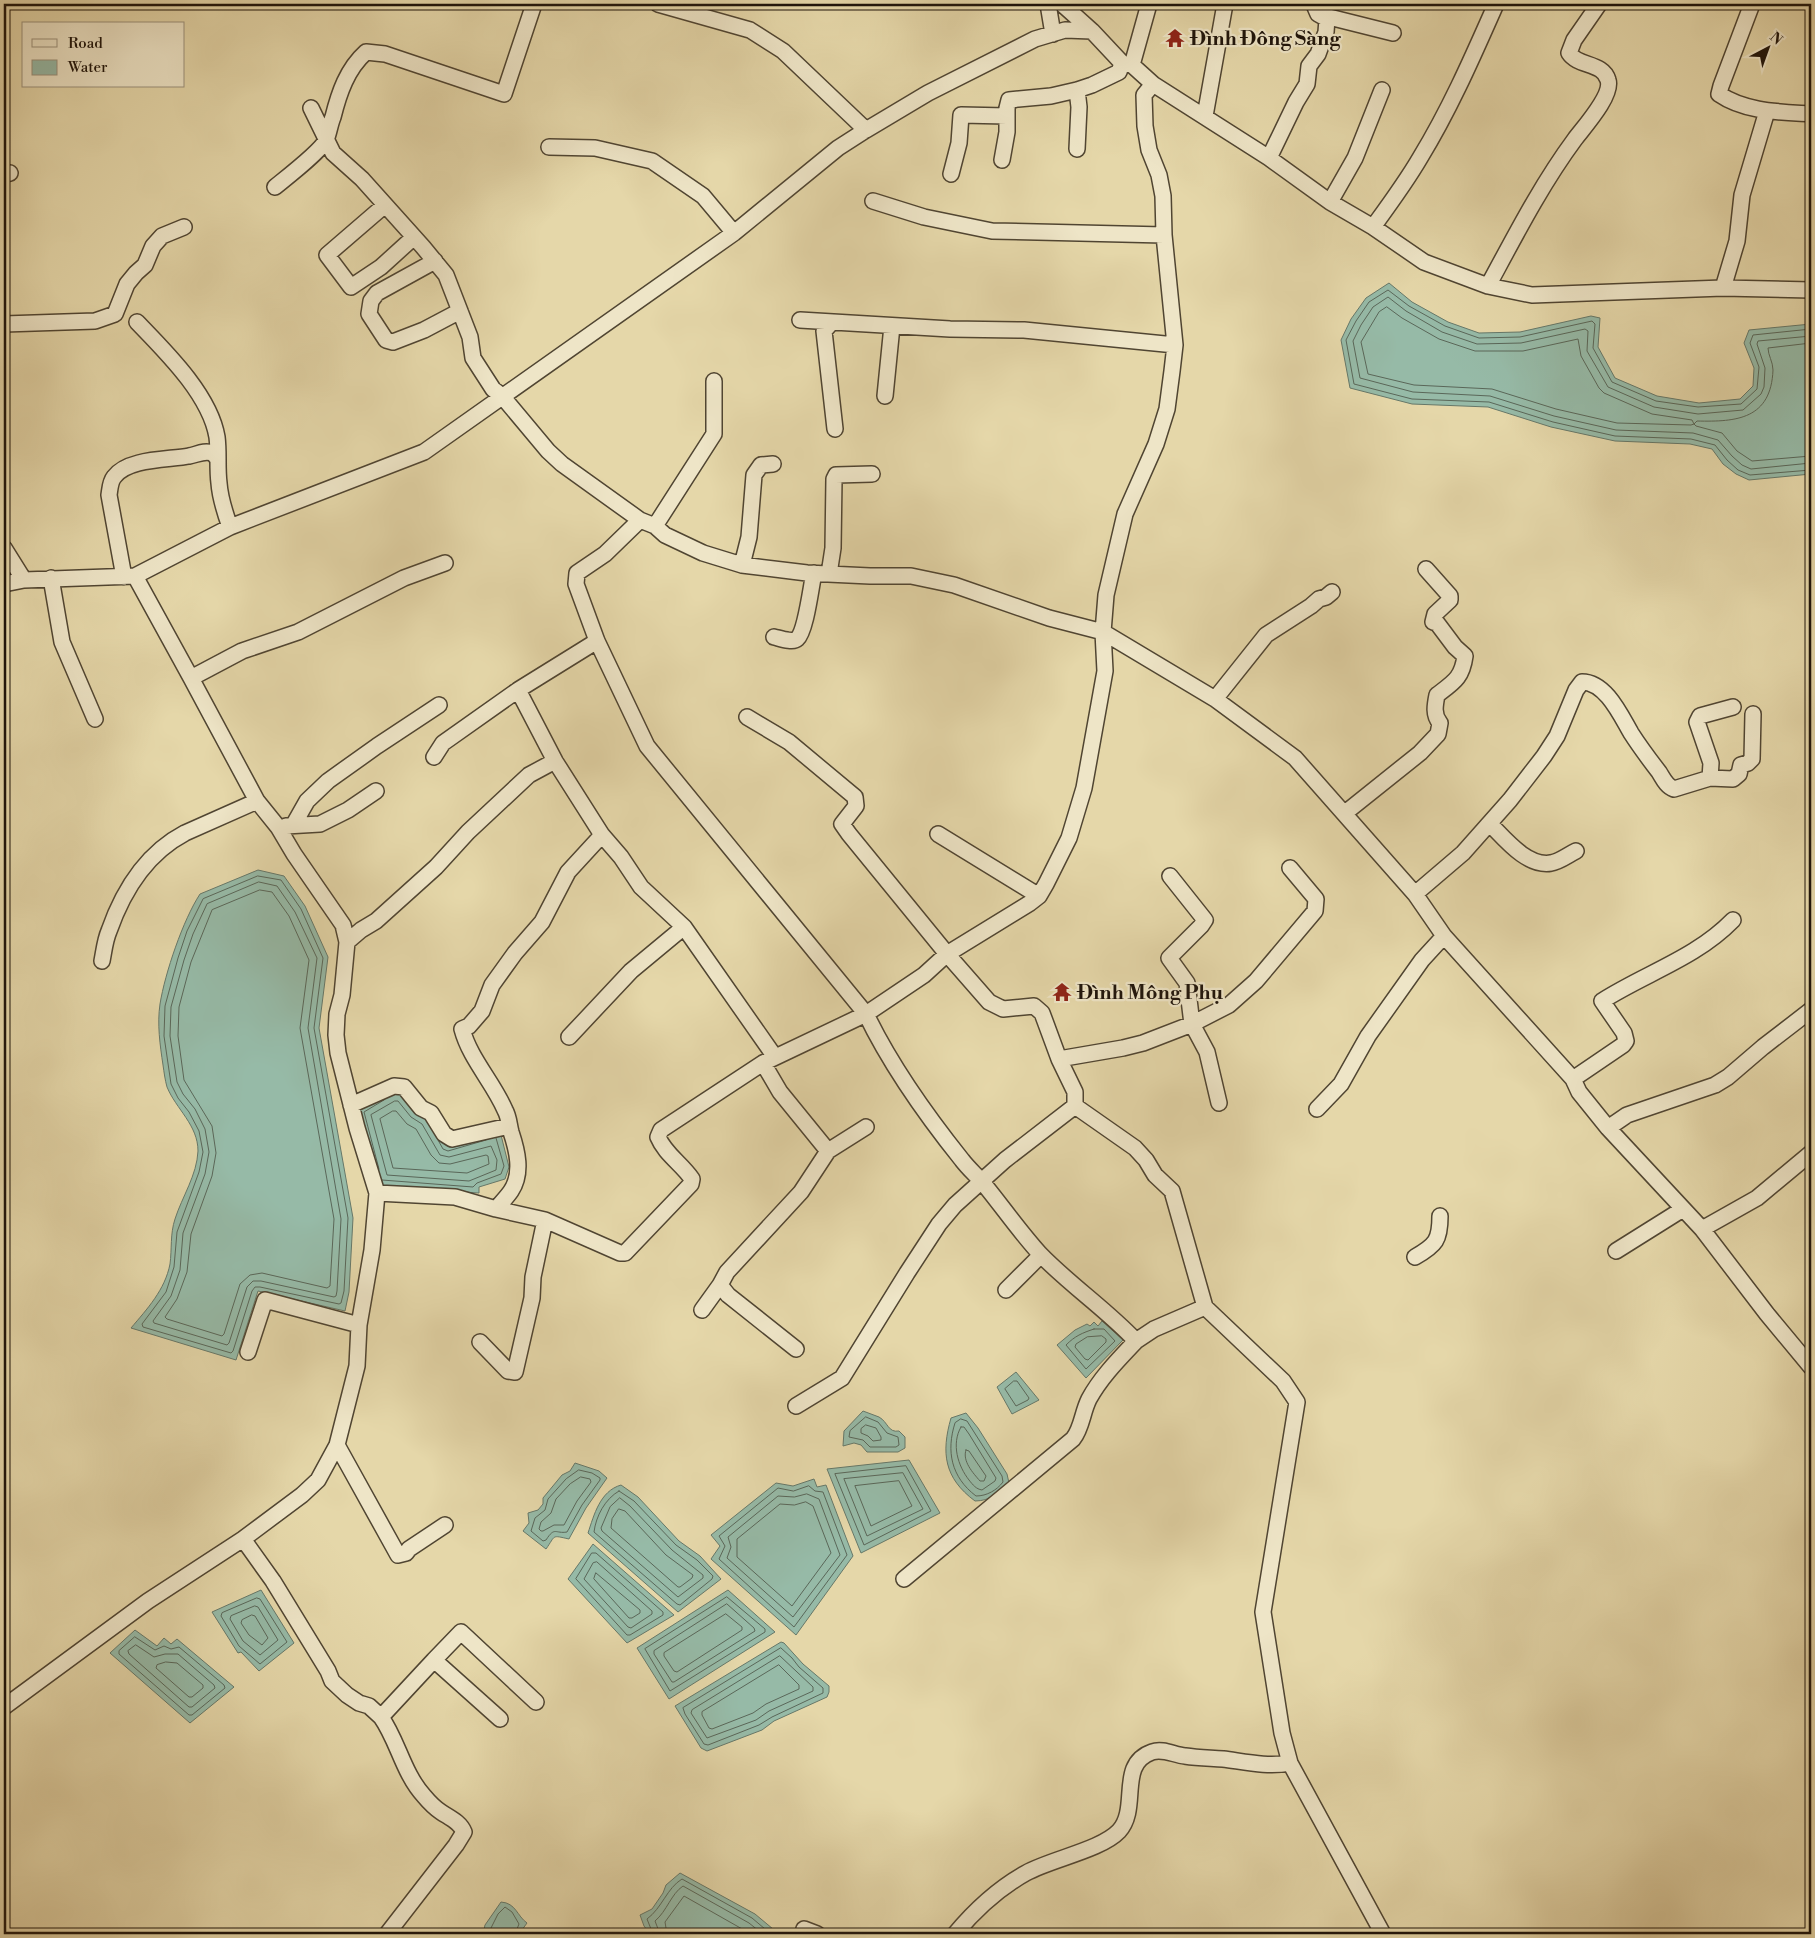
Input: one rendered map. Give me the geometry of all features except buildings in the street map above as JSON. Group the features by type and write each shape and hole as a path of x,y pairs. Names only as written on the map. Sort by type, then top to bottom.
{"street":[{"path":"275,187 304,163 326,141 335,107 346,77 357,60 366,52 385,54 504,94 534,4"},
{"path":"658,4 701,9 750,30 784,51 866,130"},
{"path":"1048,4 1053,34"},
{"path":"1062,4 1127,64 1153,84 1269,158 1330,202 1373,227 1424,262 1488,286 1532,295 1723,288 1811,290"},
{"path":"1002,160 1007,132 1009,100 1051,96 1076,90 1120,72 1127,64 1149,4"},
{"path":"1205,116 1225,4"},
{"path":"1373,227 1428,145 1468,66 1496,4"},
{"path":"1488,286 1543,187 1599,107 1608,89 1608,79 1601,70 1573,58 1569,53 1574,40 1600,4"},
{"path":"1752,4 1719,94 1728,99 1767,110 1811,114"},
{"path":"1269,158 1296,102 1307,84 1309,66 1318,54 1326,32 1327,18 1319,9"},
{"path":"1319,9 1393,33"},
{"path":"4,584 52,578 129,577 230,527 424,452 734,233 838,148 866,130 928,93 1035,39 1065,30 1092,31"},
{"path":"377,1193 456,1197 496,1209 545,1220 620,1253 625,1253 691,1184 692,1179 688,1172 661,1145 658,1137 661,1130 769,1060 866,1014 924,975 947,954 1039,896 1069,838 1084,788 1106,671 1103,632 1106,595 1125,514 1156,444 1167,409 1175,344 1164,234 1163,196 1159,176 1149,150 1145,126 1144,94 1153,84"},
{"path":"1076,90 1079,107 1077,149"},
{"path":"1330,202 1355,158 1382,90"},
{"path":"311,108 333,153 362,179 446,275 470,337 473,358 493,389 502,396 548,451 562,464 640,520 655,526 664,535 703,553 742,565 814,573 924,578 954,585 1049,618 1103,632 1215,698 1295,758 1415,894 1444,936 1573,1079 1579,1092 1608,1128 1702,1229 1767,1314 1811,1367"},
{"path":"1723,288 1737,241 1742,195 1767,110"},
{"path":"952,174 959,143 962,115 1007,116"},
{"path":"549,147 594,148 652,161 703,196 734,233"},
{"path":"873,201 924,216 992,231 1164,234"},
{"path":"385,205 327,255 351,287 380,267 414,237"},
{"path":"4,324 95,321 115,314 127,284 145,265 153,246 162,236 184,226"},
{"path":"435,261 378,293 371,301 369,314 386,340 393,342 424,330 460,311"},
{"path":"800,320 892,326 1024,330 1175,344"},
{"path":"137,322 190,381 204,401 217,437 219,485 230,527"},
{"path":"832,322 824,331 835,428"},
{"path":"885,396 892,326"},
{"path":"655,526 714,434 714,381"},
{"path":"4,1707 148,1601 243,1538 302,1495 318,1480 337,1445 356,1366 358,1325 372,1250 377,1193 338,1053 336,1035 337,1014 342,995 347,942 342,925 278,827 257,801 192,678 129,577 109,495 115,475 139,464 163,458 189,456 200,452 211,453 218,458"},
{"path":"742,565 748,537 754,476 761,465 773,464"},
{"path":"829,574 833,548 834,479 836,475 872,474"},
{"path":"640,520 605,554 577,573 576,584 597,641 647,746 866,1014 878,1039 914,1096 963,1162 981,1181 1041,1255 1123,1327 1136,1341"},
{"path":"4,548 24,580"},
{"path":"192,678 242,651 298,632 404,578 445,562"},
{"path":"1345,813 1420,753 1438,734 1440,723 1435,709 1437,695 1459,678 1464,666 1465,656 1437,623 1434,622 1435,614 1450,600 1450,596 1426,569"},
{"path":"774,637 794,641 798,638 806,616 814,573"},
{"path":"52,578 62,642 96,719"},
{"path":"1215,698 1266,635 1332,592"},
{"path":"434,757 443,743 518,690 597,641"},
{"path":"1415,894 1463,853 1490,824 1544,756 1557,736 1576,690 1582,682 1597,688 1616,706 1636,740 1670,788 1679,789 1710,778 1733,779 1739,774 1741,765 1751,761 1753,714"},
{"path":"518,690 555,761 602,835 621,857 641,887 684,927 769,1060 780,1092 828,1151"},
{"path":"294,824 308,801 328,782 377,746 439,705"},
{"path":"1710,778 1711,763 1697,722 1700,716 1733,707"},
{"path":"747,717 788,742 855,797 856,806 843,821 844,826 947,954 989,1002 1003,1010 1034,1006 1038,1008 1042,1013 1059,1059 1075,1092 1076,1106"},
{"path":"347,942 361,930 376,921 436,868 468,832 529,775 555,761"},
{"path":"278,827 294,824 320,824 348,810 376,791"},
{"path":"102,961 108,932 122,902 138,874 151,858 175,838 257,801"},
{"path":"1490,824 1517,852 1541,864 1553,863 1576,851"},
{"path":"938,834 1039,896"},
{"path":"496,1209 512,1190 517,1173 518,1152 506,1112 467,1046 462,1029 468,1026 482,1011 492,985 515,953 542,922 568,872 602,835"},
{"path":"1059,1059 1143,1043 1192,1024 1229,1005 1256,981 1315,911 1316,899 1290,868"},
{"path":"1170,876 1205,920 1169,958 1187,983 1192,1024 1207,1052 1219,1103"},
{"path":"1573,1079 1623,1045 1626,1041 1624,1033 1599,1004 1621,988 1694,952 1721,932 1733,920"},
{"path":"569,1037 631,971 684,927"},
{"path":"1317,1109 1341,1084 1368,1036 1422,960 1444,936"},
{"path":"1608,1128 1627,1115 1716,1085 1811,1010"},
{"path":"351,1105 394,1086 404,1087 421,1108 431,1113 448,1138 452,1139 509,1126"},
{"path":"796,1406 842,1378 939,1224 955,1205 1005,1160 1076,1106"},
{"path":"1076,1106 1134,1148 1146,1160 1155,1175 1172,1191 1205,1306 1283,1381 1297,1402 1263,1612 1282,1733 1290,1763 1384,1934"},
{"path":"702,1310 727,1272 801,1192 828,1151 866,1127"},
{"path":"1702,1229 1757,1198 1811,1153"},
{"path":"1616,1251 1683,1209"},
{"path":"1415,1257 1428,1250 1440,1235 1440,1216"},
{"path":"480,1342 508,1370 515,1372 532,1298 533,1277 545,1220"},
{"path":"1006,1290 1041,1255"},
{"path":"720,1285 728,1295 796,1349"},
{"path":"248,1352 264,1300 358,1325"},
{"path":"904,1579 1073,1439 1079,1431 1088,1401 1100,1380 1136,1341 1154,1329 1205,1306"},
{"path":"337,1445 398,1555 406,1553 445,1525"},
{"path":"243,1538 273,1580 328,1671 332,1681 347,1695 359,1703 369,1706 381,1717 390,1730 392,1741 408,1774 423,1795 440,1812 452,1817 462,1827 464,1832 387,1934"},
{"path":"381,1717 461,1632 536,1702"},
{"path":"434,1660 500,1719"},
{"path":"955,1934 971,1914 1027,1873 1105,1841 1118,1831 1127,1817 1130,1807 1130,1778 1138,1761 1145,1755 1154,1751 1163,1751 1181,1756 1222,1759 1269,1766 1290,1763"}],"water":[{"path":"1389,283 1412,302 1448,322 1479,333 1520,332 1591,316 1600,318 1598,347 1615,378 1657,396 1699,403 1740,399 1753,386 1754,368 1744,343 1749,330 1811,324 1811,474 1749,480 1736,474 1723,464 1712,449 1690,444 1615,441 1551,427 1488,407 1412,404 1350,388 1341,340 1351,319 1366,298"},
{"path":"258,870 284,876 305,906 328,957 319,1028 353,1218 349,1292 345,1311 258,1291 236,1360 131,1328 155,1299 168,1273 173,1225 195,1169 198,1151 191,1125 171,1095 165,1079 159,1019 166,977 181,932 200,894"},
{"path":"396,1089 430,1115 447,1146 500,1131 509,1167 505,1179 479,1187 479,1193 378,1186 358,1108"},
{"path":"1102,1321 1123,1340 1086,1378 1057,1345 1075,1330 1087,1324 1090,1326 1094,1322 1098,1326"},
{"path":"1016,1372 1039,1400 1012,1414 997,1387"},
{"path":"863,1411 882,1419 890,1429 899,1431 905,1437 905,1448 898,1452 867,1452 861,1445 854,1443 843,1446 844,1431"},
{"path":"966,1413 978,1428 1007,1474 1009,1483 994,1496 980,1501 975,1501 957,1483 951,1474 946,1454 946,1442 951,1418"},
{"path":"909,1460 940,1513 861,1553 827,1469"},
{"path":"575,1463 599,1471 607,1478 586,1508 569,1539 554,1537 546,1549 523,1531 529,1523 528,1513 538,1510 543,1504 543,1498 562,1475 570,1471"},
{"path":"814,1479 817,1487 826,1485 853,1556 796,1635 711,1559 720,1546 711,1535 776,1483 793,1486"},
{"path":"621,1485 638,1497 679,1541 700,1556 721,1579 678,1612 588,1533 603,1498 608,1492"},
{"path":"593,1544 674,1615 627,1643 568,1579"},
{"path":"261,1590 294,1643 259,1671 241,1652 238,1653 212,1612"},
{"path":"728,1590 775,1632 669,1699 637,1648"},
{"path":"135,1630 157,1646 164,1638 171,1644 177,1639 234,1687 190,1723 110,1653"},
{"path":"781,1642 829,1686 827,1697 774,1721 762,1730 707,1751 701,1748 675,1706"},
{"path":"680,1873 755,1914 773,1929 770,1934 650,1934 644,1926 640,1915 652,1909 666,1885"},
{"path":"501,1902 513,1907 527,1923 519,1934 483,1934 485,1925"}],"place":[{"name":"Đình Đông Sàng","path":"1175,38"},
{"name":"Đình Mông Phụ","path":"1062,992"}]}
